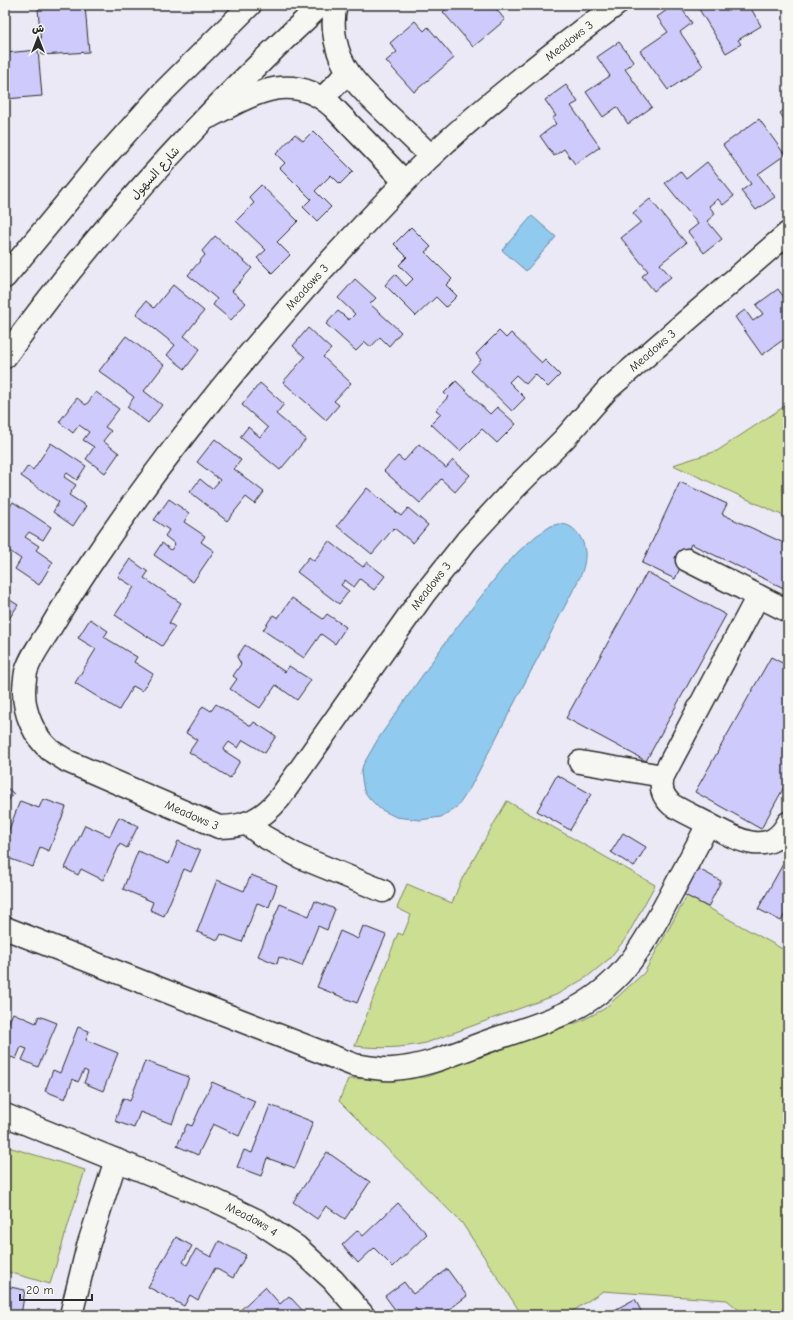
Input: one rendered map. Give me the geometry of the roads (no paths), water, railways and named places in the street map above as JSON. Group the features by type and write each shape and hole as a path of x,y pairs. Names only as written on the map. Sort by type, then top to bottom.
{"street":[{"path":"5,277 96,166 164,92 250,5"},
{"name":"شارع السهول","path":"5,357 27,327 112,221 204,119 271,52 321,5"},
{"path":"336,5 334,27 336,43 348,72 370,98 431,156"},
{"name":"Meadows 3","path":"616,5 527,74 404,181 296,299 244,359 151,477 110,534 35,653 26,672 24,693 27,714 36,733 49,749 67,761 219,827 233,827 259,818 279,799 424,594 467,540 514,489 564,439 608,389 788,233"},
{"path":"323,98 348,72"},
{"path":"204,119 249,96 267,90 286,87 305,90 323,98 404,181"},
{"path":"687,560 788,611"},
{"path":"758,596 663,776 661,784 662,792 672,805 738,840 752,844 765,843 777,837 788,823"},
{"path":"580,762 663,776"},
{"path":"246,823 264,836 300,857 383,891"},
{"path":"5,928 354,1066 393,1069 416,1066 438,1060 549,1019 574,1009 597,994 617,977 635,957 650,935 708,824"},
{"name":"Meadows 4","path":"5,1115 212,1198 256,1220 297,1247 333,1280 363,1315"},
{"path":"71,1315 88,1246 116,1160"}],"water":[{"path":"532,216 556,237 526,271 502,250"},
{"path":"558,524 567,525 575,530 582,540 585,550 585,561 580,577 470,788 458,806 441,817 420,820 396,817 380,809 364,791 361,773 363,765 378,739 447,640 504,567 536,536 551,526"}]}
